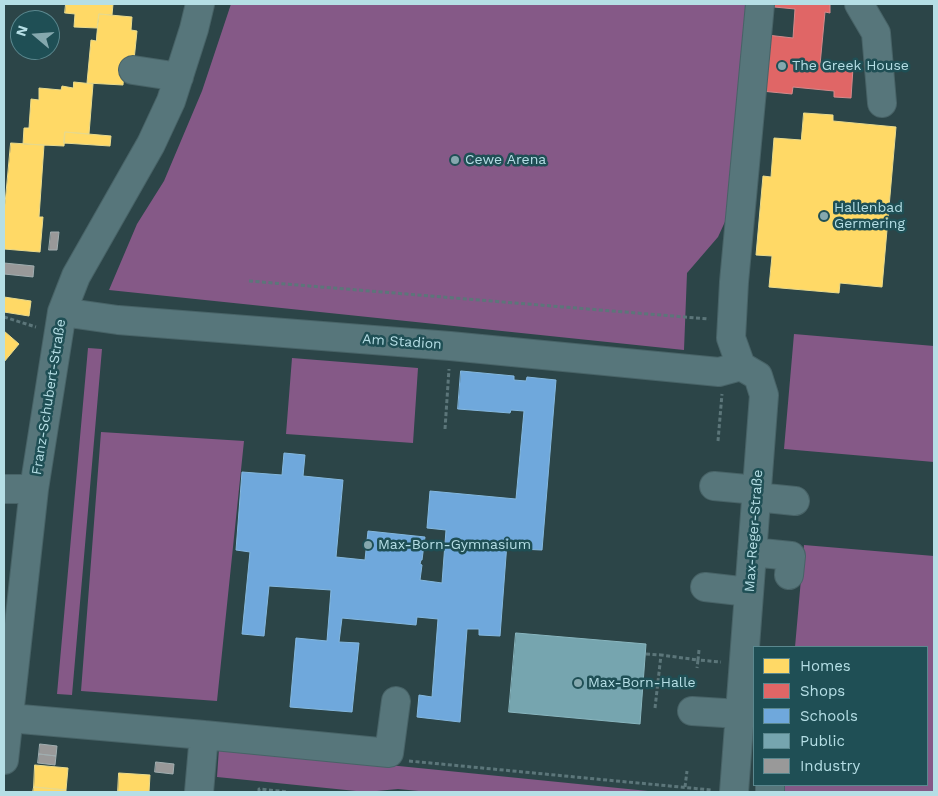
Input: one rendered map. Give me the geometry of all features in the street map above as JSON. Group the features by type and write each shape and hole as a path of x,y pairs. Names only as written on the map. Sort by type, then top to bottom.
{"street":[{"name":"Franz-Schubert-Straße","path":"4,760 34,489 60,323 76,276 151,144 171,101 200,4"},
{"path":"733,368 731,338 734,282 760,4"},
{"path":"858,4 876,33 882,103"},
{"path":"133,70 179,77"},
{"name":"Am Stadion","path":"60,323 118,320 450,346 719,372 733,368"},
{"name":"Max-Reger-Straße","path":"726,792 740,714 764,395 758,376 733,368"},
{"path":"714,486 794,500"},
{"path":"4,488 34,489"},
{"path":"752,552 790,556"},
{"path":"705,587 749,592"},
{"path":"9,718 389,753 396,701"},
{"path":"692,711 740,714"},
{"path":"199,792 204,735"}],"path":[{"path":"249,280 732,321"},
{"path":"4,317 60,323"},
{"path":"445,429 450,346"},
{"path":"718,441 723,378 733,368"},
{"path":"697,668 699,650"},
{"path":"646,654 744,664"},
{"path":"655,708 661,656"},
{"path":"389,753 407,761 726,792"},
{"path":"685,787 687,771"},
{"path":"259,791 288,792"}],"shaded area":[{"name":"Cewe Arena","path":"231,4 753,4 734,202 718,237 687,273 684,350 109,290 137,224 164,181 202,91"},
{"path":"794,334 934,346 934,462 784,449"},
{"path":"88,348 102,349 72,695 57,694"},
{"path":"292,358 418,368 413,443 286,434"},
{"path":"101,432 244,441 217,701 81,691"},
{"path":"804,545 934,556 934,792 783,792 784,786 928,786 928,646 795,646"},
{"path":"219,748 658,792 429,792 398,789 366,792 217,777"}],"building: Homes":[{"path":"66,4 113,4 112,15 99,14 97,28 74,27 75,14 65,13"},
{"path":"99,14 132,17 131,30 137,31 134,60 124,72 123,85 87,83 91,40 96,41"},
{"path":"74,82 93,84 89,134 65,132 64,146 23,144 24,128 29,128 31,99 39,100 39,88 61,90 62,86 73,88"},
{"name":"Hallenbad Germering","path":"804,113 833,115 833,121 896,127 882,287 840,283 839,293 769,287 772,256 756,255 763,176 771,177 774,138 801,140"},
{"path":"65,132 111,136 110,146 64,143"},
{"path":"11,143 44,145 39,217 43,217 40,252 4,249 4,215"},
{"path":"4,297 31,301 29,316 4,312"},
{"path":"4,331 19,344 4,362"},
{"path":"35,765 68,768 66,790 34,787"},
{"path":"119,773 150,775 149,792 118,792"},
{"path":"34,787 66,790 66,792 33,792"}],"building: Shops":[{"path":"774,4 830,4 830,13 825,12 820,65 853,68 851,98 834,97 834,91 793,87 792,94 761,91 767,35 793,38 795,9 774,7"}],"building: Schools":[{"path":"461,371 514,376 514,380 526,381 527,377 556,380 542,550 520,549 520,544 507,543 500,636 479,635 479,629 467,629 460,722 417,717 419,695 432,697 438,619 417,617 416,625 342,618 339,642 359,643 352,712 290,707 296,638 327,641 331,590 269,586 264,636 242,634 250,552 236,550 242,472 282,475 284,453 305,455 303,476 343,480 336,557 365,560 368,531 425,537 420,564 422,565 420,580 442,583 446,530 427,528 430,491 516,499 524,411 511,410 510,413 458,409"}],"building: Public":[{"name":"Max-Born-Halle","path":"516,633 646,644 640,724 509,712"}],"building: Industry":[{"path":"51,232 59,232 57,250 49,250"},
{"path":"4,263 34,266 33,277 4,274"},
{"path":"40,744 57,746 56,756 39,754"},
{"path":"39,754 56,756 55,765 38,763"},
{"path":"156,762 174,764 173,774 155,772"}],"place":[{"name":"The Greek House","path":"782,66"},
{"name":"Cewe Arena","path":"455,160"},
{"name":"Hallenbad Germering","path":"824,216"},
{"name":"Max-Born-Gymnasium","path":"368,545"},
{"name":"Max-Born-Halle","path":"578,683"}]}
